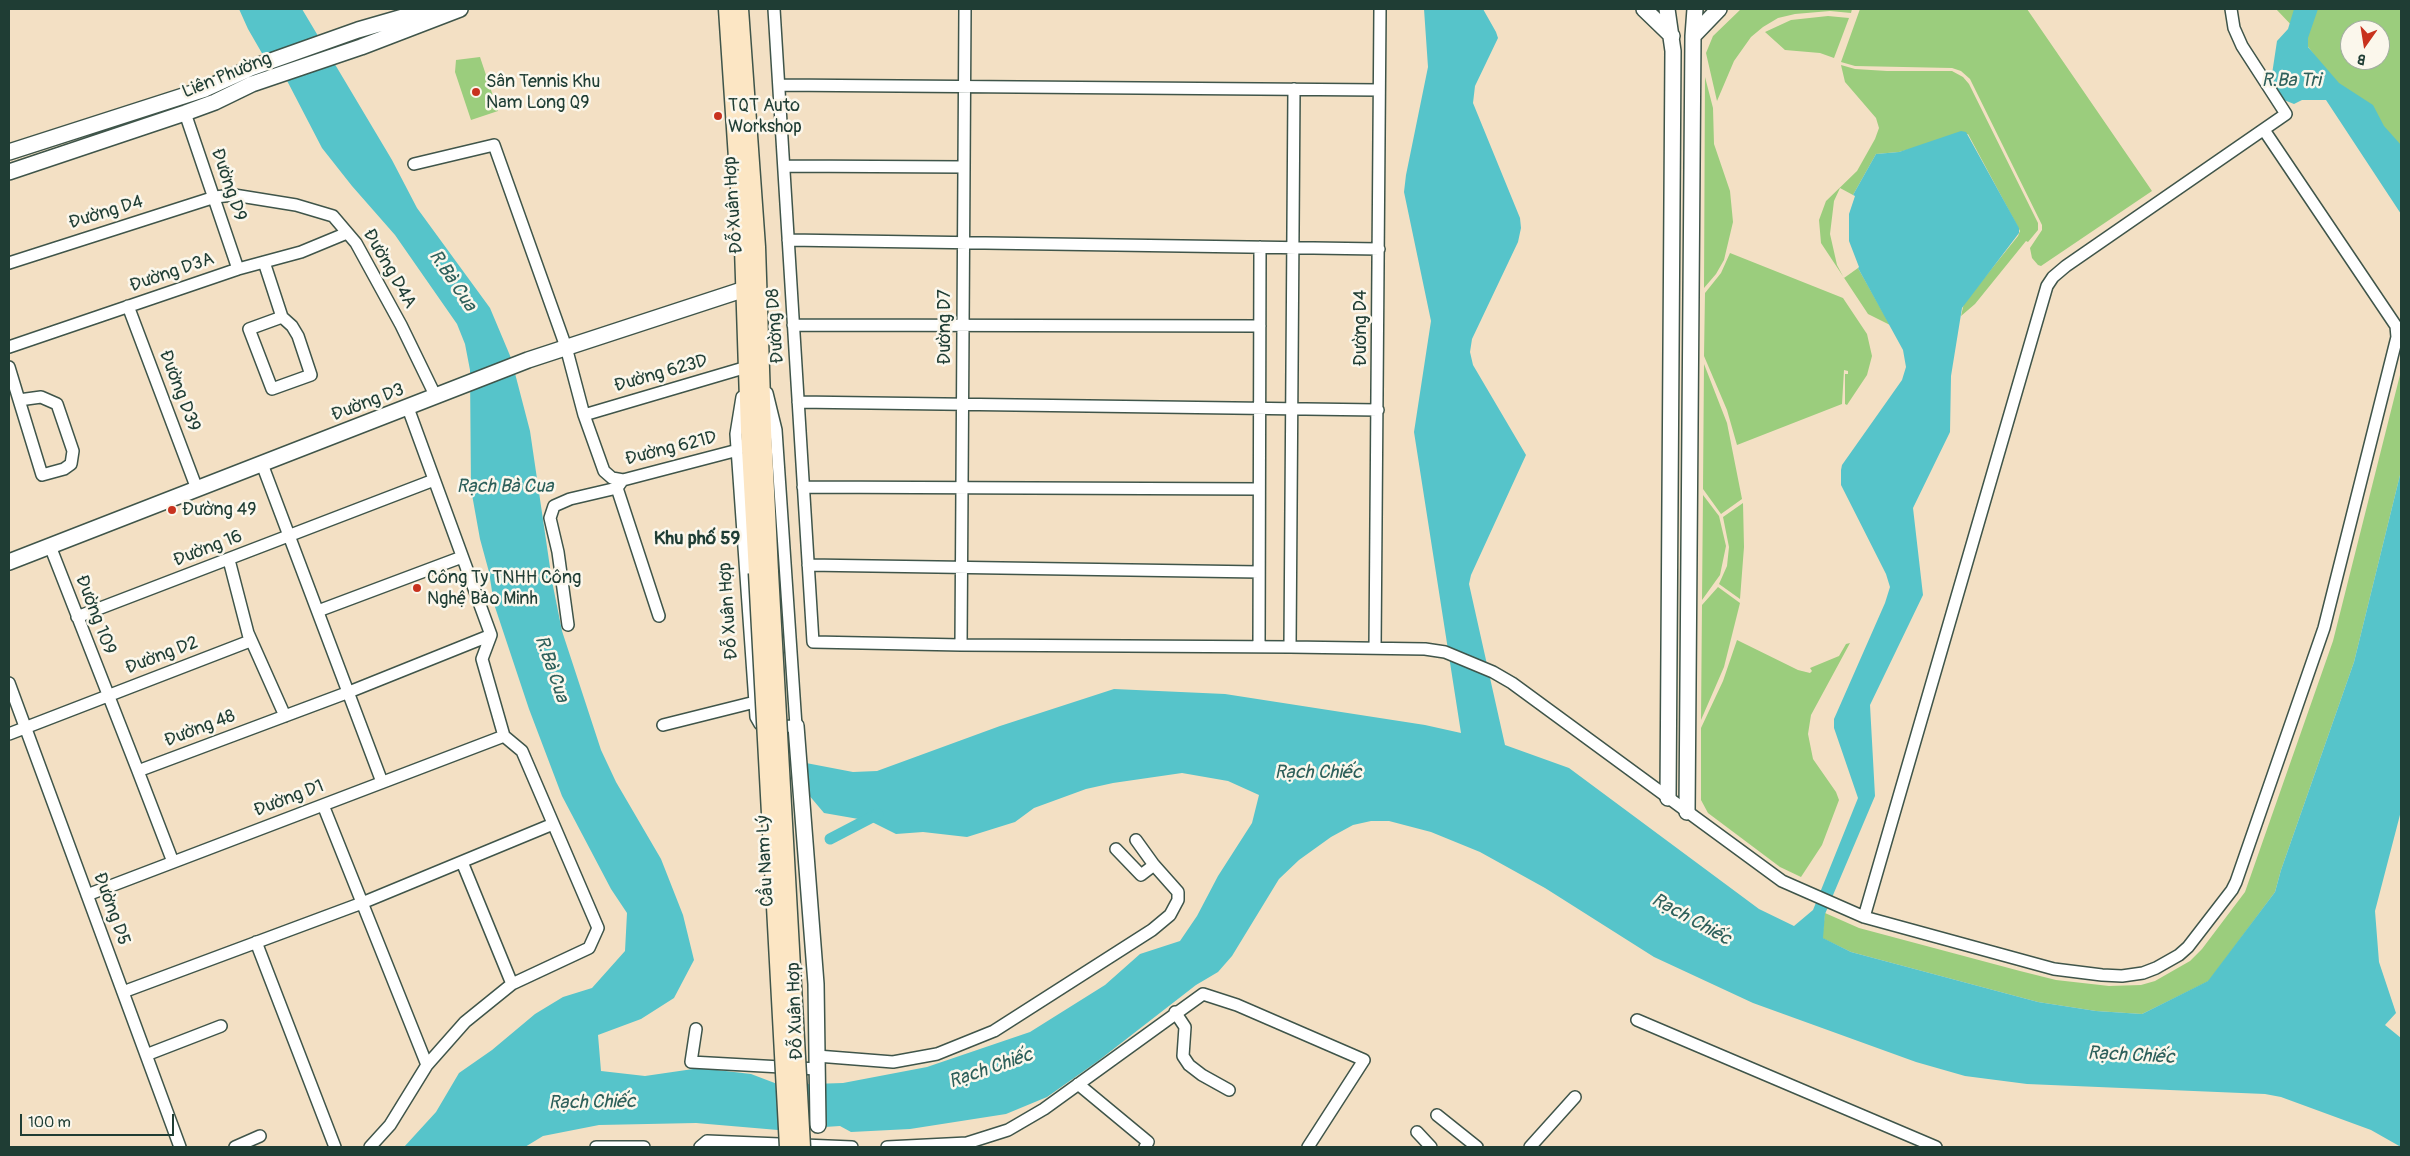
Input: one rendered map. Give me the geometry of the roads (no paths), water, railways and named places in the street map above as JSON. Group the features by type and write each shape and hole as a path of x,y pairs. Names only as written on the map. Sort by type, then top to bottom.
{"main road":[{"name":"Đỗ Xuân Hợp","path":"727,9 752,288"},
{"name":"Đỗ Xuân Hợp","path":"740,9 764,572"},
{"name":"Cầu Nam Lý","path":"764,572 780,1146"},
{"name":"Cầu Nam Lý","path":"764,572 812,1146"}],"street":[{"name":"Liên Phường","path":"9,152 205,89 251,68 358,30 410,15 459,9"},
{"name":"Liên Phường","path":"9,172 185,113 215,102 252,84 459,9"},
{"name":"Đường D8","path":"774,9 813,642 961,646"},
{"name":"Đường D7","path":"961,646 965,9"},
{"name":"Đường D4","path":"1375,648 1380,9"},
{"path":"1644,9 1672,36"},
{"path":"1667,9 1672,36 1668,798"},
{"path":"1687,812 1692,106 1695,9"},
{"path":"1693,36 1719,9"},
{"path":"1864,917 1978,517 2047,286 2066,266 2286,114 2242,46 2234,28 2231,9"},
{"path":"779,85 1379,90"},
{"path":"1290,647 1294,89"},
{"path":"1672,106 1692,106"},
{"name":"Đường D9","path":"185,113 238,268"},
{"path":"961,646 1375,648 1425,649 1445,652 1494,672 1773,876 1835,906 1864,917 2054,969 2122,976 2156,968 2179,955 2188,947 2232,890 2324,628 2398,334 2396,326 2264,130"},
{"path":"414,164 494,145 566,347 584,415 604,471 617,482 659,616"},
{"path":"784,166 964,167"},
{"name":"Đường D4A","path":"214,197 234,195 296,205 333,216 356,243 441,396"},
{"name":"Đường D4","path":"9,263 214,197"},
{"name":"Đường D3A","path":"9,348 238,268 301,252 347,233"},
{"path":"788,240 1379,250"},
{"path":"1259,647 1260,247"},
{"path":"264,262 282,317 292,326 298,336 311,375 272,389 249,329 282,317"},
{"name":"Đường D3","path":"9,562 441,396 528,360 752,288"},
{"name":"Đường D39","path":"128,306 198,489"},
{"path":"793,325 1260,326"},
{"path":"1671,350 1690,351"},
{"path":"9,367 19,400 42,475 59,471 71,464 73,451 56,404 41,396 19,400"},
{"name":"Đường 623D","path":"584,415 754,368"},
{"name":"Đỗ Xuân Hợp","path":"754,368 736,434 756,717 760,724 766,727 796,726"},
{"name":"Đỗ Xuân Hợp","path":"754,368 776,430 816,984 818,1125"},
{"path":"798,402 1378,410"},
{"path":"370,1147 390,1125 427,1065 465,1022 512,984 589,948 598,928 522,751 504,736 482,659 491,635 408,408"},
{"name":"Đường 621D","path":"568,624 558,552 550,518 554,506 617,482 738,450"},
{"path":"262,464 382,782"},
{"name":"Đường 16","path":"77,617 290,537 434,480"},
{"path":"804,486 1259,489"},
{"name":"Đường 109","path":"50,546 108,696"},
{"path":"318,611 462,557"},
{"path":"229,560 250,641 285,716"},
{"path":"808,565 1258,572"},
{"path":"1670,599 1689,600"},
{"name":"Đường 48","path":"138,771 349,692 491,635"},
{"name":"Đường D2","path":"9,734 250,641"},
{"name":"Đường D5","path":"9,683 180,1147"},
{"path":"108,696 172,862"},
{"path":"663,725 755,702"},
{"name":"Đường D1","path":"87,895 504,736"},
{"path":"323,805 427,1065"},
{"path":"123,992 362,903 553,824"},
{"path":"696,1028 691,1062 893,1062 937,1054 994,1031 1164,922 1174,908 1178,892 1154,865 1136,840"},
{"path":"1116,849 1141,875 1154,865"},
{"path":"462,862 512,984"},
{"path":"256,942 335,1147"},
{"path":"887,1147 967,1143 988,1138 1025,1121 1175,1012 1203,994 1237,1004 1364,1060 1308,1147"},
{"path":"1175,1012 1185,1027 1182,1056 1189,1065 1202,1075 1229,1090"},
{"path":"1637,1020 1936,1147"},
{"path":"146,1055 220,1026"},
{"path":"1078,1084 1148,1142 1145,1147"},
{"path":"1530,1147 1575,1096"},
{"path":"1437,1115 1477,1147"},
{"path":"812,1146 818,1125"},
{"path":"1417,1132 1431,1147"},
{"path":"235,1147 260,1136"},
{"path":"700,1147 707,1141 780,1146 852,1147"},
{"path":"596,1147 644,1147"}],"water":[{"path":"239,9 302,9 392,160 417,208 490,308 511,358 530,431 552,581 562,631 601,750 616,782 661,859 683,915 694,960 674,998 641,1019 598,1035 601,1071 645,1076 700,1068 751,1074 780,1085 843,1083 927,1067 1030,1032 1105,985 1140,954 1180,941 1252,823 1259,795 1228,781 1182,773 1086,789 1034,808 1015,822 967,837 923,832 896,834 870,821 824,813 808,794 806,763 853,772 877,771 1000,726 1114,689 1225,694 1425,725 1461,733 1414,432 1431,321 1404,192 1428,67 1424,9 1483,9 1498,38 1475,86 1473,103 1520,218 1521,228 1518,242 1472,339 1470,352 1473,365 1526,455 1471,575 1469,584 1505,745 1569,768 1759,909 1794,926 1813,910 1858,798 1834,728 1834,719 1885,603 1890,587 1886,574 1841,485 1841,470 1842,465 1902,380 1906,367 1903,350 1858,268 1849,241 1849,214 1855,196 1853,195 1876,154 1899,152 1961,131 1966,132 2019,228 2019,233 1962,308 1951,376 1950,432 1913,508 1923,595 1870,705 1875,796 1825,914 1823,938 1851,952 2038,1002 2096,1011 2142,1014 2208,981 2275,892 2354,662 2401,471 2401,811 2375,911 2379,962 2396,1013 2385,1025 2401,1038 2401,1147 2371,1130 2281,1097 2265,1094 2027,1084 1965,1076 1916,1062 1753,1003 1654,957 1545,888 1480,852 1431,832 1389,821 1371,821 1353,825 1331,837 1299,860 1279,879 1232,956 1218,972 1196,985 1098,1061 1047,1097 1006,1114 910,1129 851,1132 840,1126 778,1130 696,1123 599,1125 543,1136 525,1147 404,1147 436,1112 459,1073 492,1050 535,1014 563,997 592,988 625,951 627,913 611,889 562,796 529,709 494,604 471,489 470,370 465,344 457,324 395,235 322,148 282,71 263,55"},
{"name":"R.Ba Tri","path":"2294,9 2318,9 2308,38 2308,47 2339,83 2373,105 2384,126 2401,145 2401,214 2326,100 2302,100 2294,104 2269,94 2277,41 2288,29"}],"waterway":[{"path":"830,839 878,814"}],"place":[{"name":"Sân Tennis Khu Nam Long Q9","path":"476,92"},
{"name":"TQT Auto Workshop","path":"718,116"},
{"name":"Đường 49","path":"172,510"},
{"name":"Công Ty TNHH Công Nghệ Bảo Minh","path":"417,588"}],"district":[{"name":"Khu phố 59","path":"697,539"}],"water label":[{"name":"R.Bà Cua","path":"452,281"},
{"name":"Rạch Bà Cua","path":"505,487"},
{"name":"R.Bà Cua","path":"551,669"},
{"name":"Rạch Chiếc","path":"1318,773"},
{"name":"Rạch Chiếc","path":"1691,920"},
{"name":"Rạch Chiếc","path":"2131,1056"},
{"name":"Rạch Chiếc","path":"991,1069"},
{"name":"Rạch Chiếc","path":"592,1103"}]}
